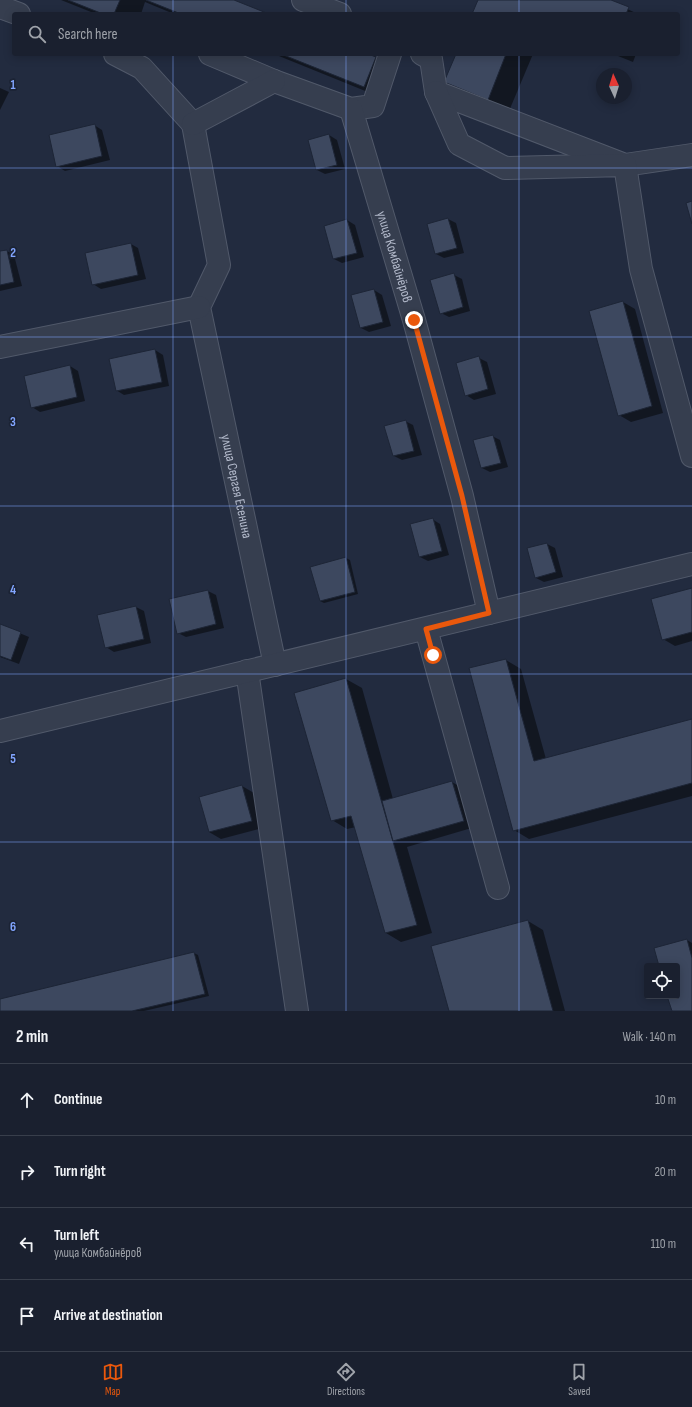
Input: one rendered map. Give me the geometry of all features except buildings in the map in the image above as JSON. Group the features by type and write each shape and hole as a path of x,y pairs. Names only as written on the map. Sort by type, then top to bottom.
{"street":[{"path":"302,0 337,9"},
{"path":"0,7 13,12"},
{"path":"0,347 199,307 219,266 193,124 142,68 119,56"},
{"path":"215,56 274,81 351,109 373,106 389,56"},
{"path":"426,56 431,59 436,92 459,144 504,168 625,166 692,155"},
{"path":"193,124 274,81"},
{"path":"436,92 625,166"},
{"name":"улица Комбайнёров","path":"351,109 416,327 462,496 489,613"},
{"path":"625,166 641,270 692,456"},
{"name":"улица Сергея Есенина","path":"199,307 275,665"},
{"path":"0,731 692,564"},
{"path":"426,629 498,888"},
{"path":"247,672 297,1011"}],"route":[{"path":"414,320 462,496 489,613 426,629 433,655"}]}
